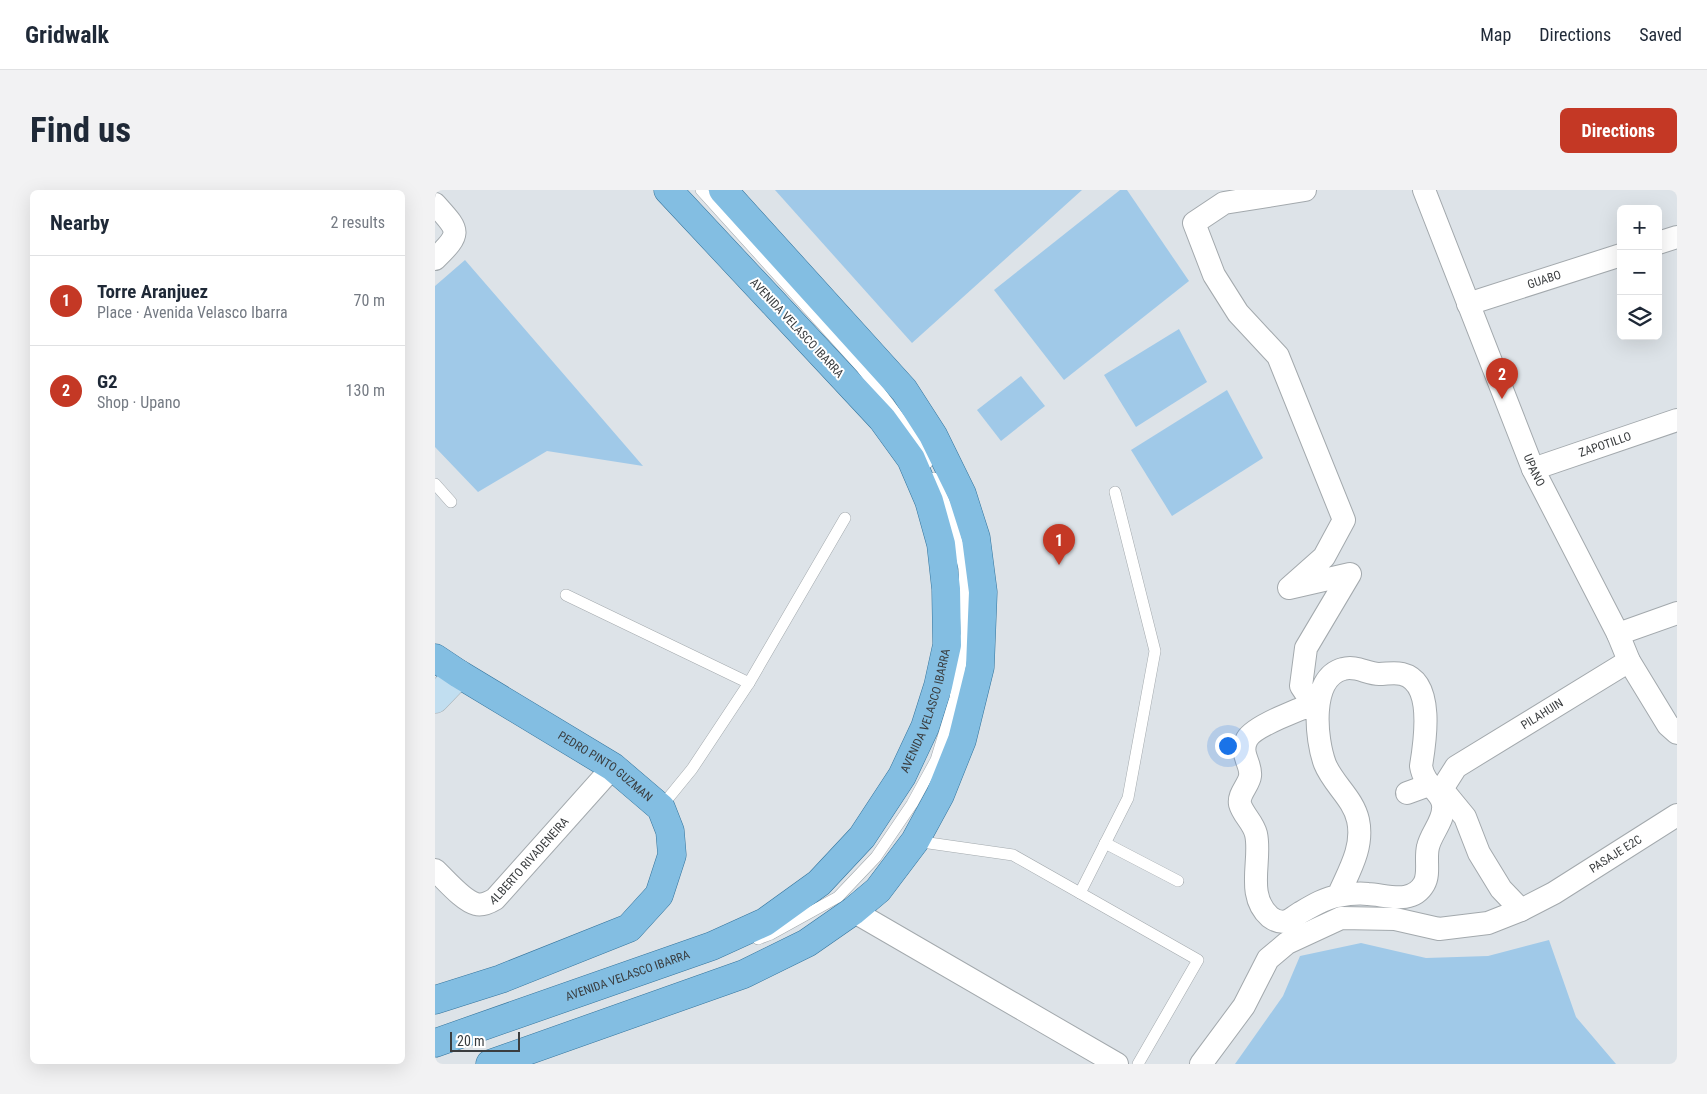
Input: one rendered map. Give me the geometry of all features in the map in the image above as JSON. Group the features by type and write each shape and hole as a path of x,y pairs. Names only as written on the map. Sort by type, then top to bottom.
{"main road":[{"name":"AVENIDA VELASCO IBARRA","path":"435,1043 712,946 765,922 819,883 862,837 902,776 925,727 937,686 947,645 945,580 941,544 929,501 911,459 883,420 668,190"},
{"path":"491,1064 744,974 807,943 853,911 877,890 915,841 940,795 962,740 980,667 983,592 976,538 962,494 933,435 904,390 723,190"},
{"name":"PEDRO PINTO GUZMAN","path":"435,658 613,767 661,808 669,831 672,855 659,896 629,928 501,979 435,1000"},
{"path":"435,699 459,674"}],"street":[{"path":"1305,190 1223,197 1195,223 1214,275 1238,313 1278,356 1344,520 1325,557 1289,588 1350,574 1306,648 1301,686 1317,704"},
{"name":"UPANO","path":"1424,190 1533,469 1618,634 1629,661 1668,725 1677,733"},
{"path":"435,204 453,225 456,232 452,243 435,259"},
{"path":"1662,242 1677,237"},
{"name":"GUABO","path":"1468,304 1617,256"},
{"name":"ZAPOTILLO","path":"1533,469 1677,420"},
{"path":"1618,634 1677,613"},
{"name":"PILAHUIN","path":"1436,787 1456,767 1629,661"},
{"path":"1338,896 1356,856 1359,834 1358,821 1350,801 1335,782 1326,766 1319,742 1317,704 1322,688 1335,672 1351,668 1380,674 1396,673 1412,678 1417,684 1423,703 1426,725 1421,766 1424,778 1436,787 1465,818 1479,853 1501,889 1521,910"},
{"path":"1317,704 1281,717 1252,734 1247,739 1245,746 1245,756 1250,769 1250,776 1240,799 1240,804 1256,833 1255,885 1268,916 1274,920 1287,921 1313,905 1338,896 1369,894 1402,898 1419,891 1425,884 1427,876 1427,850 1430,838 1438,826 1443,805 1436,787"},
{"name":"ALBERTO RIVADENEIRA","path":"435,870 465,899 476,904 486,904 495,899 613,767"},
{"path":"1407,793 1436,787"},
{"name":"PASAJE E2C","path":"1268,959 1287,943 1341,918 1395,919 1439,929 1488,923 1521,910 1554,893 1677,815"},
{"path":"853,911 1117,1064"},
{"path":"1201,1064 1244,1006 1268,959 1274,920"}],"lane":[{"path":"435,1054 771,934 838,897 876,858 912,804 936,760 955,698 967,634 964,568 951,515 919,444 861,367 701,190"},
{"path":"435,484 451,502"},
{"path":"1080,893 1128,798 1155,651 1115,492"},
{"path":"661,808 693,769 749,683 845,518"},
{"path":"566,595 749,683"},
{"path":"915,841 1013,855 1198,960 1138,1064"},
{"path":"1105,843 1178,881"}],"shaded area":[{"path":"775,190 1082,190 912,343"},
{"path":"1120,190 1127,190 1189,281 1064,380 994,290"},
{"path":"465,260 643,466 547,451 478,492 435,447 435,286"},
{"path":"1179,329 1207,382 1136,427 1104,375"},
{"path":"1021,376 1045,406 1001,441 977,410"},
{"path":"1227,390 1263,458 1172,516 1131,450"},
{"path":"1549,940 1576,1017 1616,1064 1235,1064 1283,996 1300,956 1361,943 1426,958 1488,956"}],"place":[{"name":"G2","path":"1502,399"},
{"name":"Torre Aranjuez","path":"1059,565"}]}
